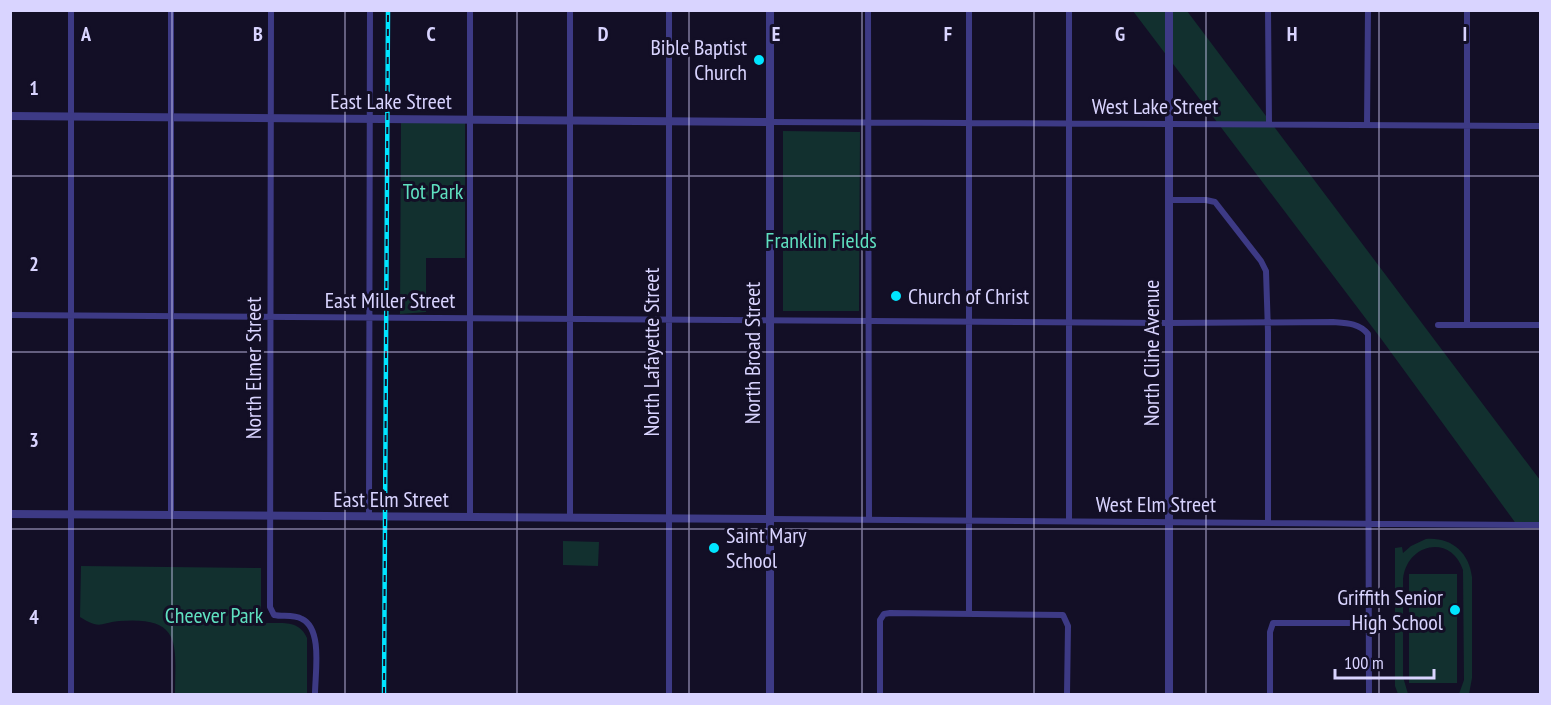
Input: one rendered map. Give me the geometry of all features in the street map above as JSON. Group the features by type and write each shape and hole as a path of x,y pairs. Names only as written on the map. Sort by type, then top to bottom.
{"street":[{"path":"71,10 71,694"},
{"path":"171,10 171,516"},
{"name":"North Elmer Street","path":"272,10 271,610 276,616 293,616 303,619 313,629 316,640 315,694"},
{"path":"369,517 370,10"},
{"path":"470,10 470,517"},
{"path":"570,10 570,518"},
{"name":"North Lafayette Street","path":"669,10 669,694"},
{"name":"North Broad Street","path":"770,10 770,694"},
{"path":"868,10 869,520"},
{"path":"969,10 969,614"},
{"path":"1069,10 1069,521"},
{"name":"North Cline Avenue","path":"1169,10 1169,694"},
{"path":"1268,10 1269,124"},
{"path":"1367,125 1368,10"},
{"path":"1467,10 1467,324"},
{"name":"East Lake Street","path":"10,116 770,122"},
{"name":"West Lake Street","path":"770,122 1540,126"},
{"path":"1169,200 1209,200 1221,208 1265,267 1268,522"},
{"name":"East Miller Street","path":"10,315 1346,323 1364,329 1368,334 1368,523"},
{"path":"1438,325 1540,325"},
{"name":"East Elm Street","path":"10,514 771,519"},
{"name":"West Elm Street","path":"771,519 1540,525"},
{"path":"1368,523 1369,694"},
{"path":"880,694 879,625 881,616 890,613 1063,615 1068,626 1067,694"},
{"path":"1270,694 1271,625 1278,622 1369,623"}],"green space":[{"path":"1133,11 1187,11 1540,480 1540,522 1517,525 1382,340"},
{"name":"Tot Park","path":"401,123 465,123 465,258 426,258 426,312 400,314"},
{"name":"Franklin Fields","path":"783,131 860,132 859,311 783,311"},
{"path":"1426,539 1451,544 1463,553 1470,568 1472,577 1472,678 1469,694 1459,694 1464,680 1463,570 1449,551 1440,548 1421,551 1412,557 1406,567 1403,579 1403,677 1408,694 1398,694 1395,686 1395,548 1402,547 1403,553 1411,546"},
{"path":"563,541 599,542 598,566 563,565"},
{"name":"Cheever Park","path":"81,566 261,568 261,623 287,623 299,627 307,638 307,694 175,694 174,648 165,629 140,621 119,621 96,625 80,617"},
{"path":"1409,574 1457,574 1457,683 1409,683"}],"railway":[{"path":"384,694 388,10"}],"place":[{"name":"Bible Baptist Church","path":"759,60"},
{"name":"Church of Christ","path":"896,296"},
{"name":"Saint Mary School","path":"714,548"},
{"name":"Griffith Senior High School","path":"1455,610"}]}
